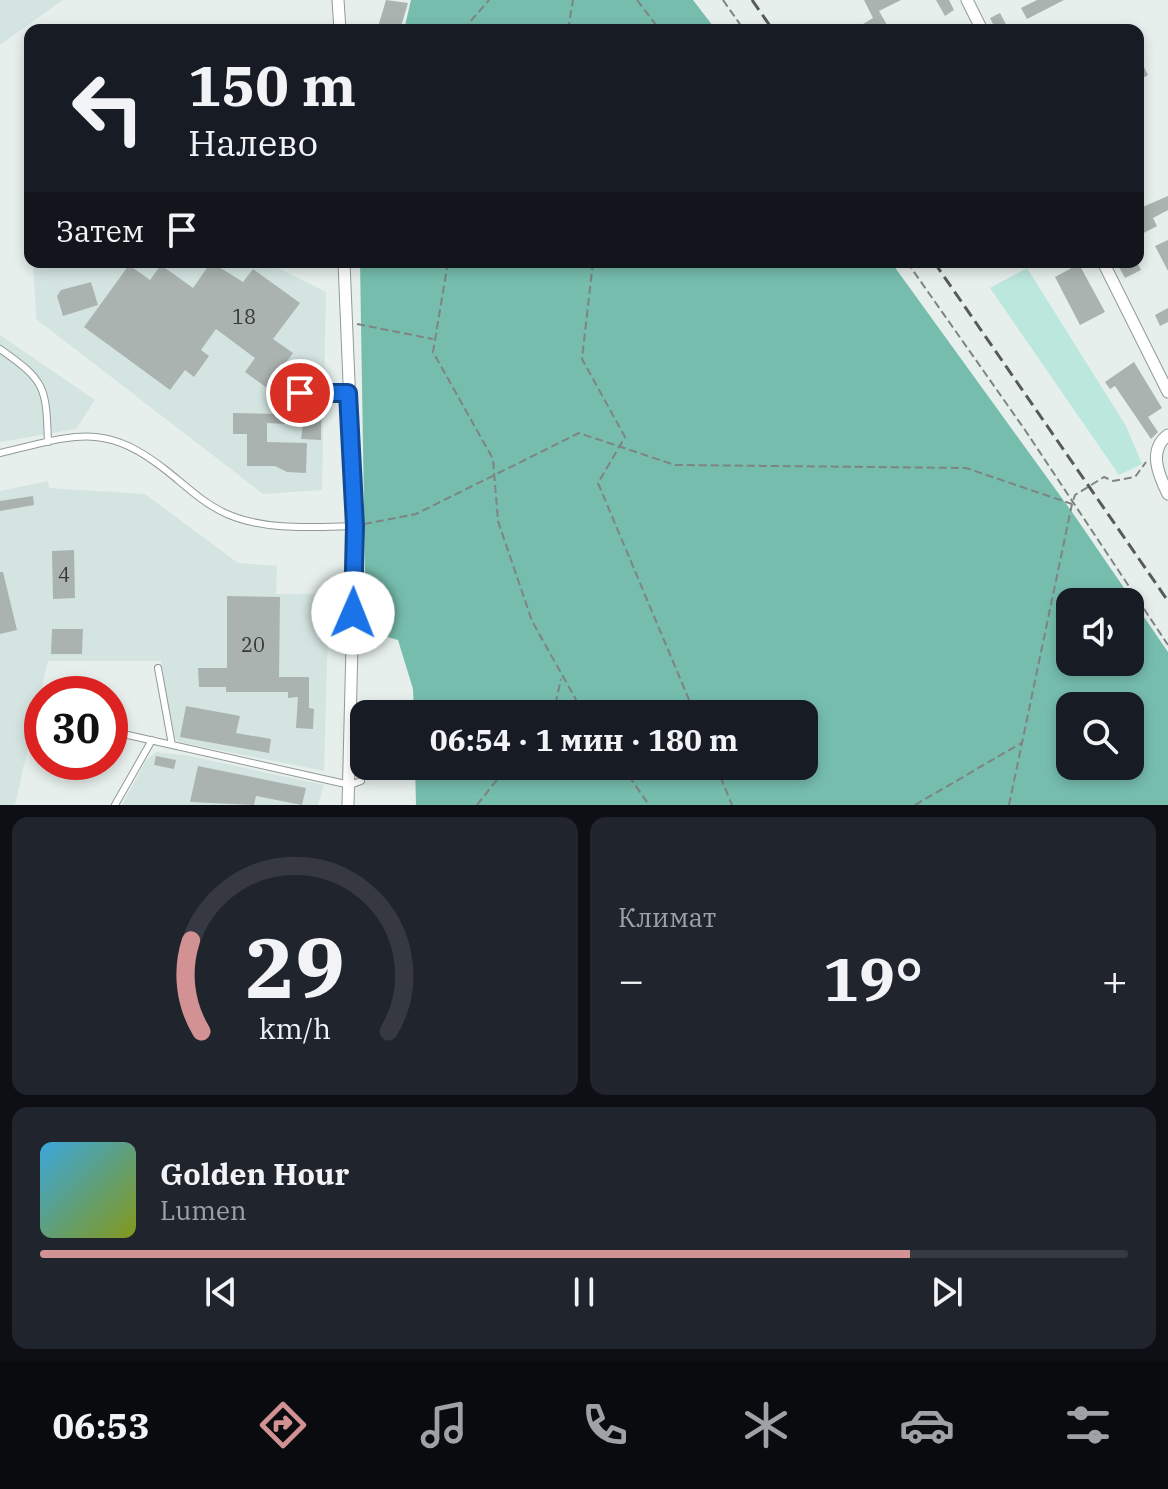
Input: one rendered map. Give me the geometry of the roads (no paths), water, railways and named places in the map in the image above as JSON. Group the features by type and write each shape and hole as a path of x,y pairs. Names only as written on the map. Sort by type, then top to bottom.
{"street":[{"path":"338,0 340,24"},
{"path":"967,0 979,24"},
{"path":"344,268 355,526 356,783 348,805"},
{"path":"1106,268 1168,392"},
{"path":"1168,435 1156,448 1168,494"}],"lane":[{"path":"0,349 32,371 42,388 48,442"},
{"path":"300,393 348,393"},
{"path":"0,453 48,442 110,437 136,447 206,502 228,514 289,527 355,526"},
{"path":"158,668 162,707 172,745"},
{"path":"128,735 356,783"},
{"path":"115,805 152,740"}],"railway":[{"path":"752,0 769,24"},
{"path":"938,268 1168,601"}]}
